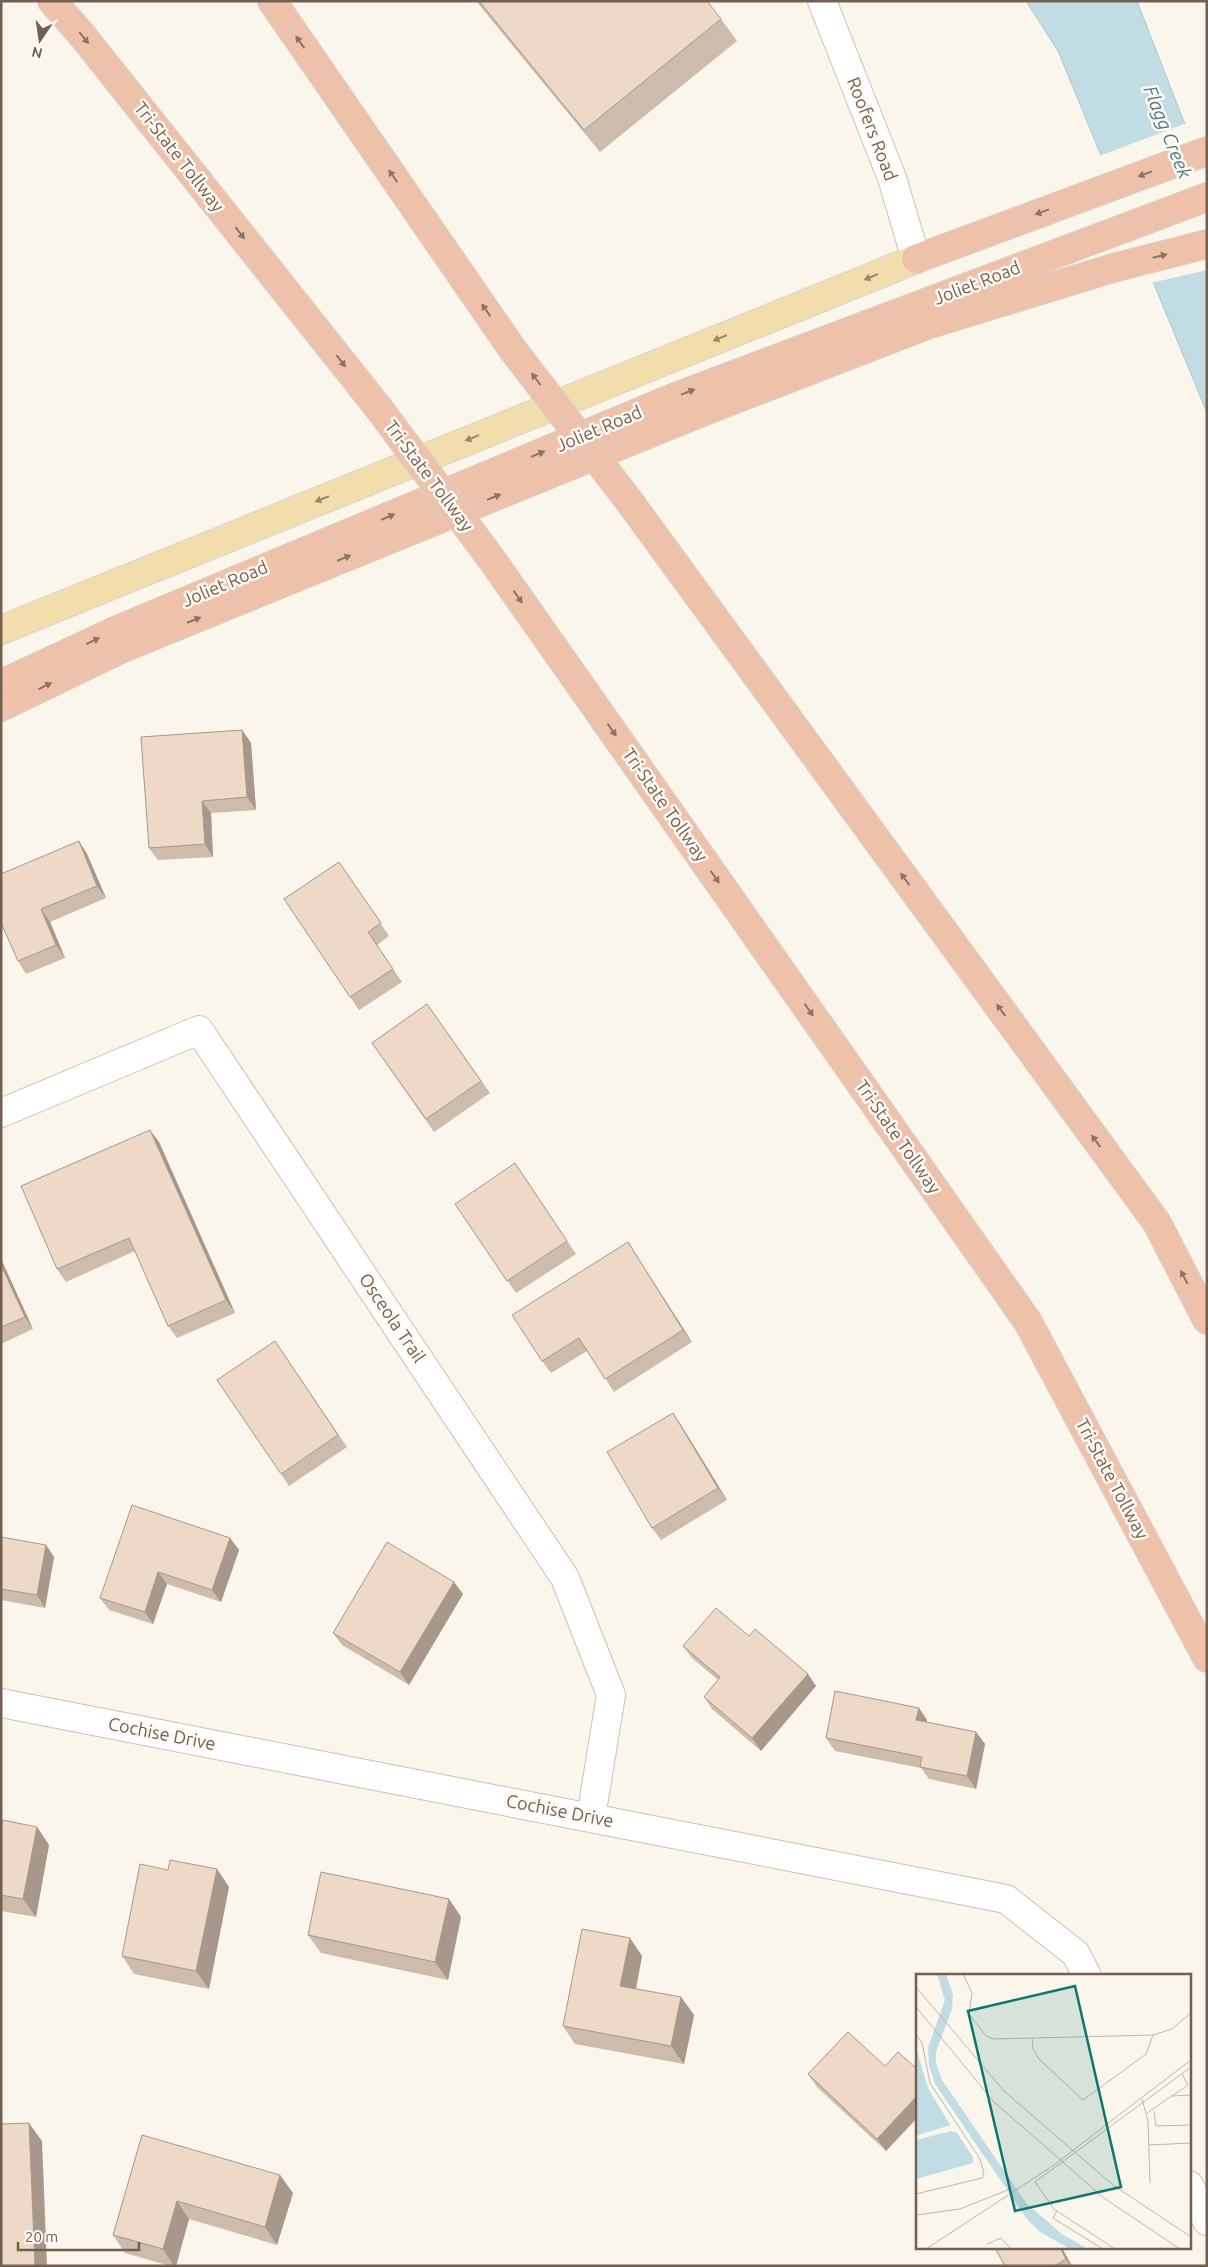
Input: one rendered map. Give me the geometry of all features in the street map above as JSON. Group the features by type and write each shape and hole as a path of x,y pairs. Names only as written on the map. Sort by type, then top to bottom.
{"highway":[{"name":"Tri-State Tollway","path":"52,1 82,35 377,406 490,557 1028,1322 1207,1658"},
{"path":"272,1 513,350 629,502 1156,1223 1207,1320"},
{"path":"916,258 1207,151"},
{"name":"Joliet Road","path":"1,684 117,630 675,397 1207,197"},
{"path":"1,707 123,648 702,412 927,325 1113,268 1207,244"}],"main road":[{"path":"1,630 916,258"}],"street":[{"name":"Roofers Road","path":"822,1 892,178 916,258"},
{"name":"Osceola Trail","path":"1,1113 199,1030 566,1578 611,1696 591,1817"},
{"name":"Cochise Drive","path":"1,1703 1006,1899 1076,1954 1086,1974"},
{"path":"1190,2187 1207,2221"}],"water":[{"name":"Flagg Creek","path":"1026,1 1137,1 1207,181 1207,413 1058,51"}],"pier":[{"path":"1187,123 1207,174 1207,270 1151,283 1099,156"}],"building":[{"path":"479,1 707,1 721,19 584,130"},
{"path":"242,730 247,797 202,801 205,844 149,848 141,737"},
{"path":"79,841 97,886 41,909 56,945 18,961 1,923 1,874"},
{"path":"339,862 381,923 368,932 393,969 350,997 284,899"},
{"path":"427,1004 481,1081 426,1119 372,1043"},
{"path":"150,1130 226,1300 168,1326 129,1238 57,1269 21,1186"},
{"path":"515,1163 567,1241 507,1281 455,1204"},
{"path":"628,1242 683,1330 605,1379 579,1338 542,1361 512,1315"},
{"path":"1,1265 25,1317 1,1327"},
{"path":"275,1341 338,1435 281,1474 217,1380"},
{"path":"673,1413 718,1488 652,1528 607,1452"},
{"path":"132,1505 230,1538 212,1590 158,1572 145,1612 100,1598"},
{"path":"1,1537 46,1545 37,1595 1,1589"},
{"path":"387,1542 454,1582 400,1672 333,1633"},
{"path":"716,1608 749,1636 755,1629 808,1674 752,1738 704,1697 720,1677 683,1646"},
{"path":"835,1691 919,1708 916,1720 976,1732 967,1776 920,1767 922,1757 826,1738"},
{"path":"3,1820 37,1827 23,1899 1,1895 1,1827"},
{"path":"170,1860 217,1869 196,1971 122,1956 140,1864 168,1870"},
{"path":"321,1872 449,1899 435,1962 308,1935"},
{"path":"582,1929 630,1938 620,1986 681,1997 671,2046 563,2026"},
{"path":"848,2032 885,2066 898,2052 916,2068 916,2097 877,2139 808,2074"},
{"path":"29,2123 35,2266 1,2266 1,2124"},
{"path":"142,2135 280,2175 265,2227 177,2201 163,2249 113,2235"},
{"path":"996,2250 1061,2250 1066,2259 1054,2266 1005,2266"}]}
